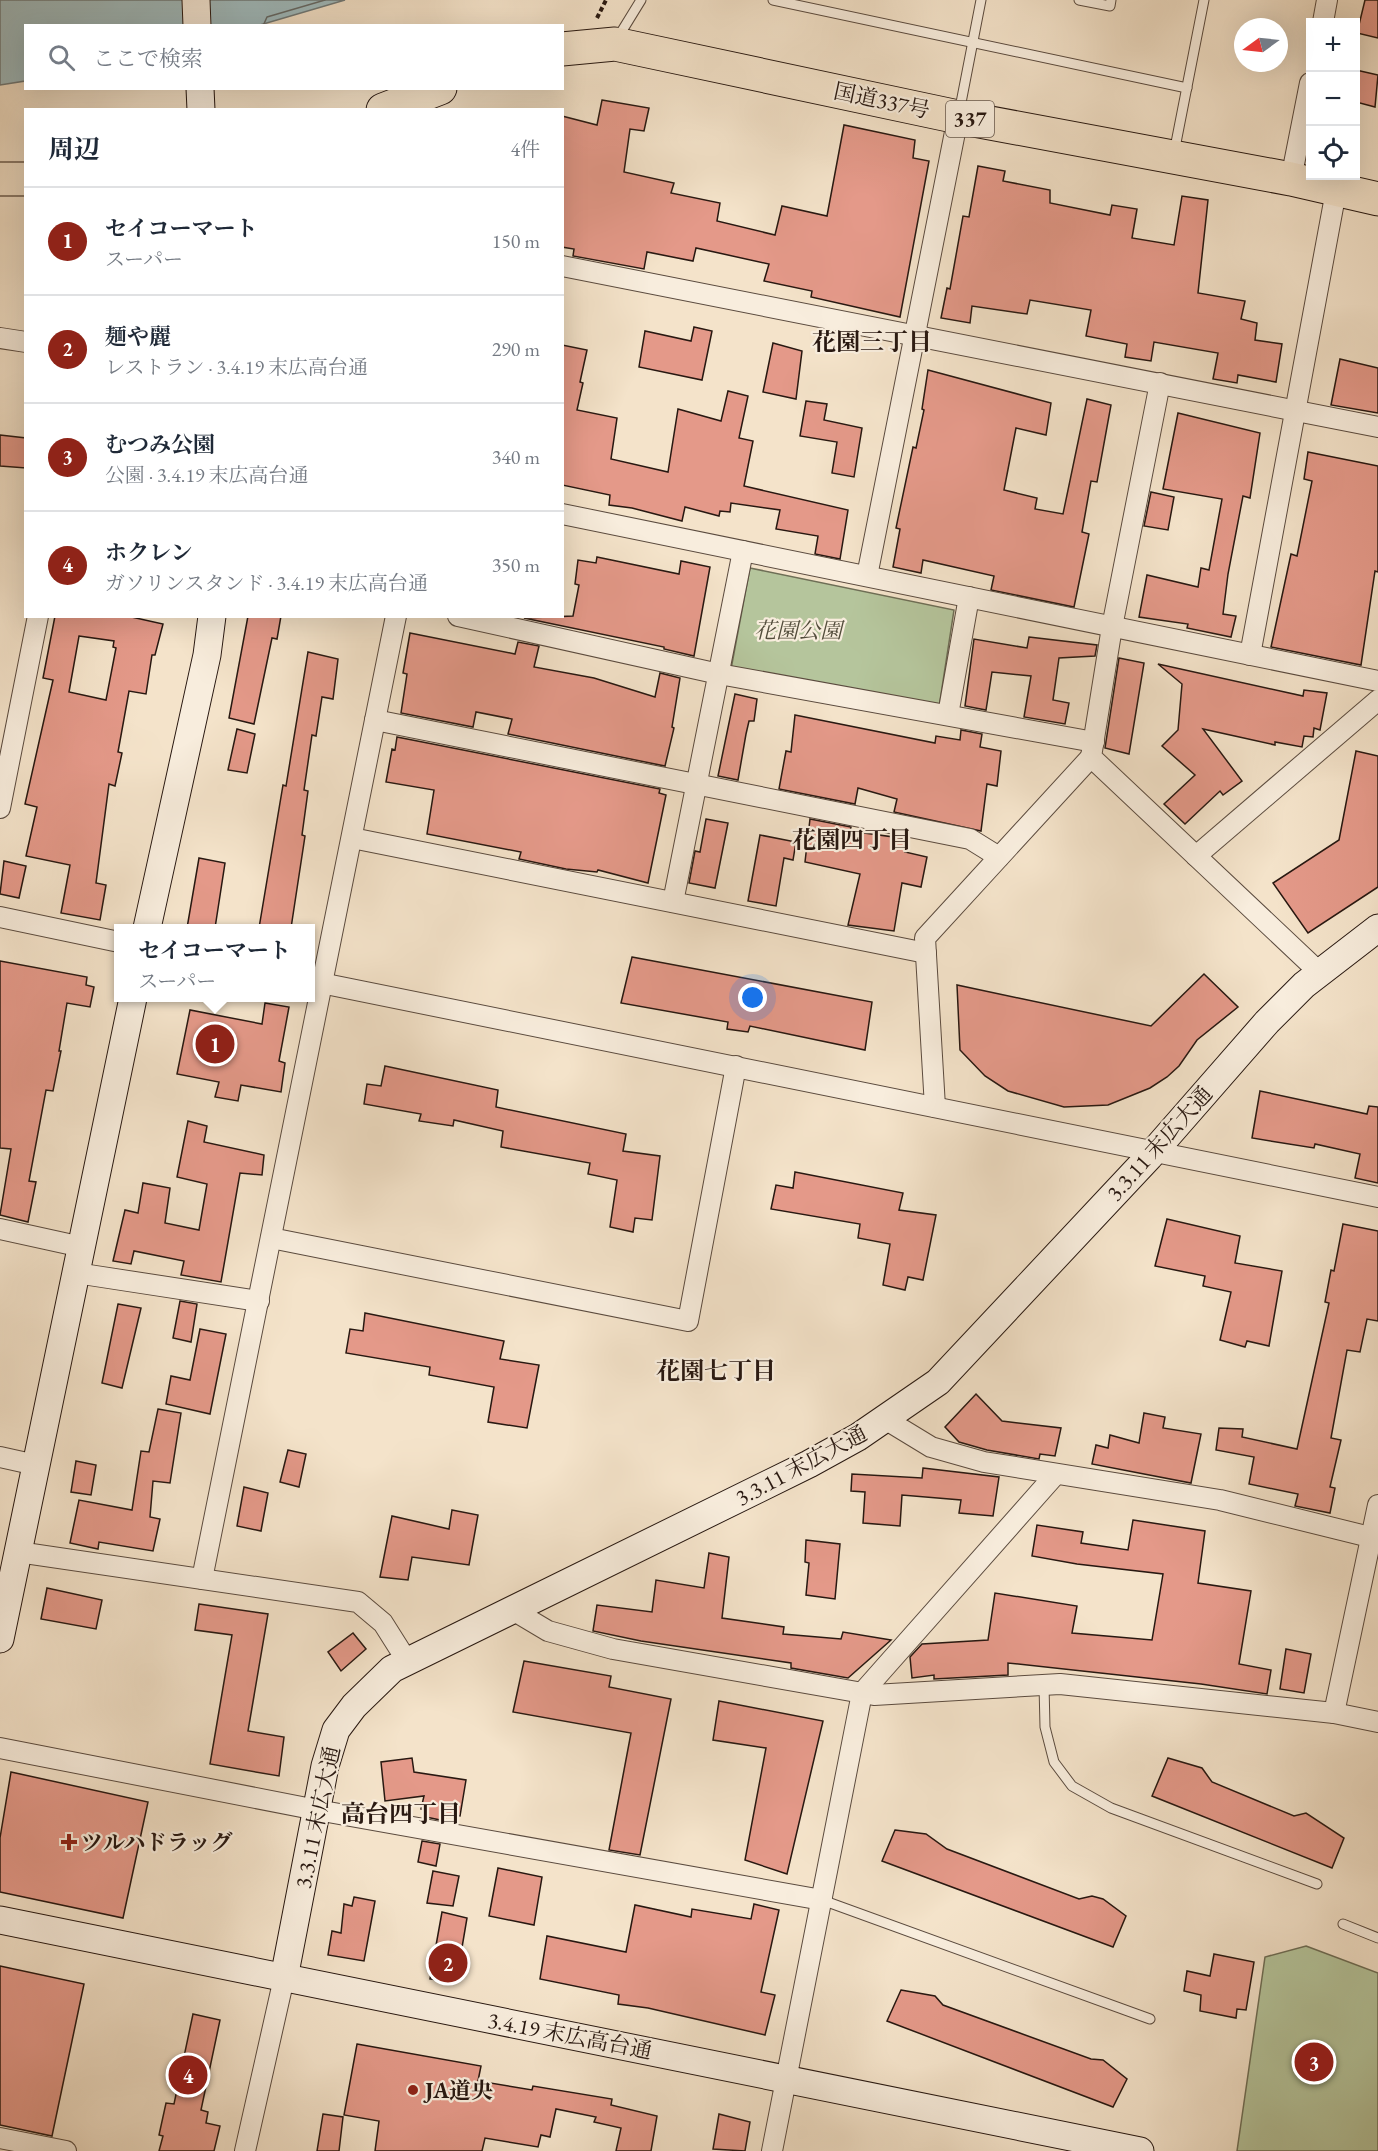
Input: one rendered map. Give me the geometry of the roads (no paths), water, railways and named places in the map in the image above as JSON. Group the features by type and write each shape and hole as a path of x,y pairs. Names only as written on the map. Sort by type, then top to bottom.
{"highway":[{"name":"国道337号","path":"564,48 604,34 958,117 1291,179 1378,199"},
{"path":"390,108 426,98"},
{"path":"0,179 24,179"}],"street":[{"path":"196,0 197,24"},
{"path":"1324,18 1327,0"},
{"path":"200,90 201,108"},
{"path":"1291,179 1306,107"},
{"path":"867,576 958,117"},
{"path":"1250,655 1336,190"},
{"path":"564,266 1378,426"},
{"path":"0,338 24,342"},
{"path":"935,1107 925,939 1092,750 1112,627 1160,383"},
{"path":"564,514 1378,681"},
{"path":"674,903 720,674 742,550"},
{"path":"948,716 969,597"},
{"path":"0,808 4,763 38,618"},
{"path":"148,924 207,655 212,618"},
{"path":"396,618 352,838 317,982 1378,1197"},
{"path":"467,618 720,674 948,716 1092,750 1196,856 1320,973"},
{"path":"1196,856 1378,700"},
{"path":"375,720 970,839 999,857"},
{"path":"352,838 926,953"},
{"path":"0,917 114,941"},
{"name":"3.3.11 末広大通","path":"284,1978 325,1766 336,1730 354,1706 392,1669 809,1464 885,1419 938,1382 1154,1151 1267,1022 1320,973 1378,928"},
{"path":"0,1639 132,1002"},
{"path":"202,1579 259,1301 313,1002"},
{"path":"271,1238 688,1321 736,1066"},
{"path":"0,1229 82,1247"},
{"path":"76,1273 259,1301"},
{"path":"885,1419 931,1447 984,1462 1220,1500 1375,1538"},
{"path":"0,1457 36,1465"},
{"path":"772,2151 862,1693 1055,1475"},
{"path":"1334,1713 1375,1538 1378,1506"},
{"path":"18,1552 358,1602 383,1623 407,1661"},
{"path":"512,1609 548,1631 613,1649 874,1695 1060,1684 1334,1713 1378,1722"},
{"path":"0,1748 317,1810 822,1899"},
{"name":"3.4.19 末広高台通","path":"0,1920 1140,2151"},
{"path":"245,2151 284,1978"},
{"path":"0,2138 66,2151"}],"lane":[{"path":"604,34 641,0"},
{"path":"773,0 1187,88"},
{"path":"958,117 981,0"},
{"path":"1079,0 1110,6 1111,0"},
{"path":"1173,158 1204,0"},
{"path":"1044,1685 1045,1727 1054,1762 1072,1786 1112,1808 1317,1884"},
{"path":"822,1899 1150,2019"},
{"path":"1343,1924 1378,1938"}],"water":[{"path":"0,0 345,0 263,24 24,24 24,81 0,85"}],"place":[{"name":"セイコーマート","path":"215,1044"},
{"name":"ツルハドラッグ","path":"69,1842"},
{"name":"麺や麗","path":"448,1963"},
{"name":"むつみ公園","path":"1314,2062"},
{"name":"ホクレン","path":"188,2075"},
{"name":"JA道央","path":"413,2090"}],"district":[{"name":"花園三丁目","path":"872,342"},
{"name":"花園四丁目","path":"852,840"},
{"name":"花園七丁目","path":"716,1371"},
{"name":"高台四丁目","path":"401,1814"}],"park label":[{"name":"花園公園","path":"798,630"}]}
